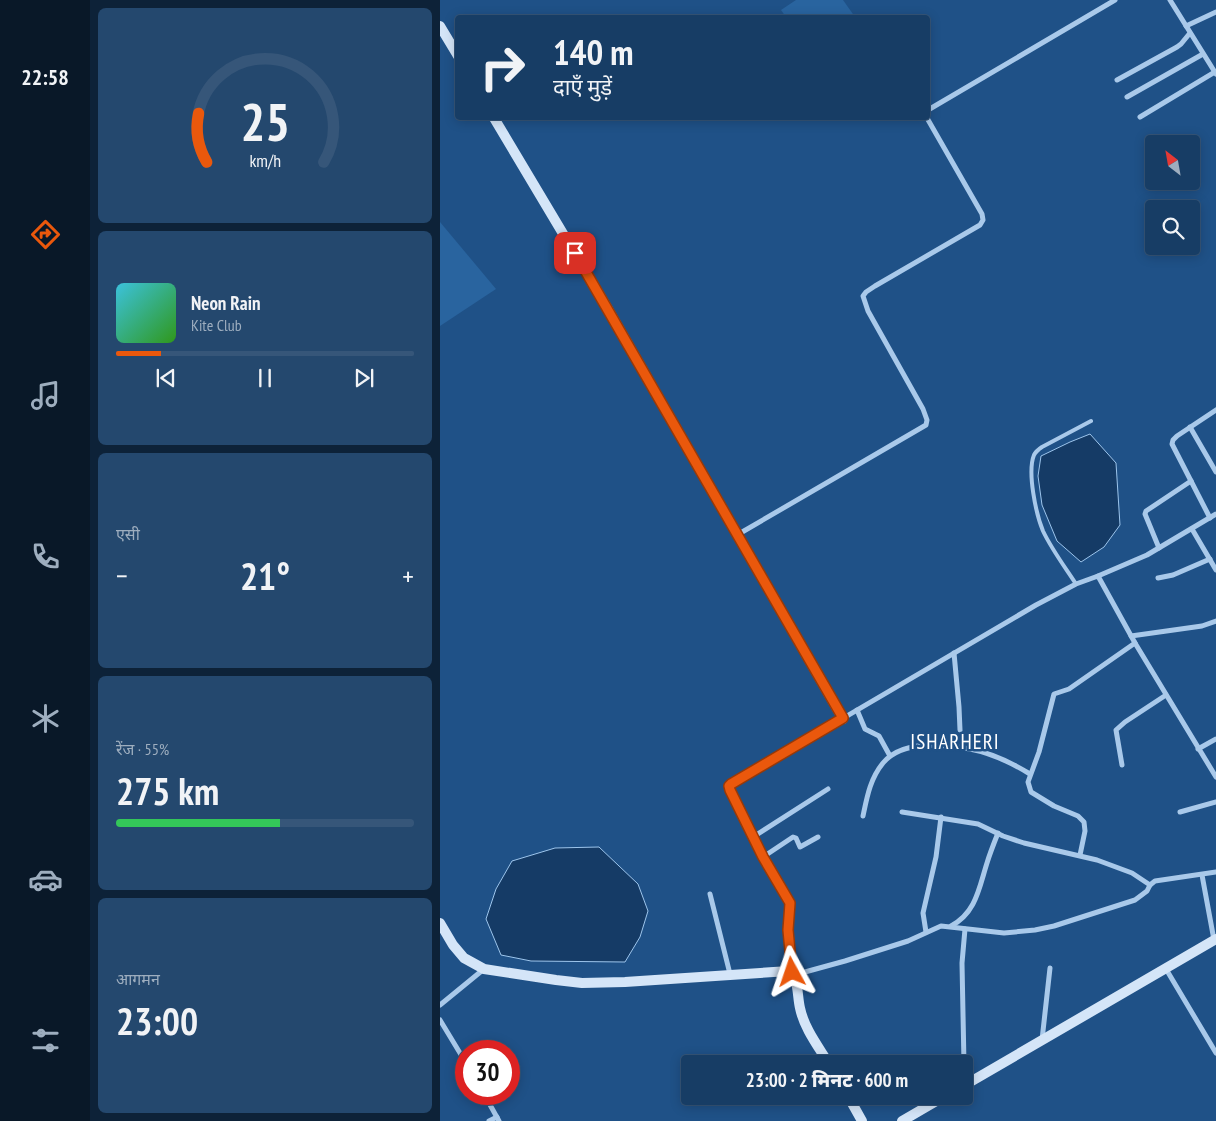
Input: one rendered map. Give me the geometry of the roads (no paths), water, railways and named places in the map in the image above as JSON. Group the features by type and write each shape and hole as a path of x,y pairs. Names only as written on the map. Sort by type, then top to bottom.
{"street":[{"path":"930,109 1115,0"},
{"path":"1140,117 1215,73 1170,0"},
{"path":"1186,26 1216,12"},
{"path":"440,26 455,51"},
{"path":"1117,80 1177,47 1190,32"},
{"path":"1128,97 1203,54"},
{"path":"495,120 606,304 843,718"},
{"path":"738,535 926,426 927,420 923,409 868,311 863,296 875,286 958,239 980,225 983,220 982,214 928,120"},
{"path":"1210,518 1172,444 1173,440 1216,410"},
{"path":"1190,427 1216,472"},
{"path":"1158,548 1145,514 1146,511 1191,480"},
{"path":"824,1055 803,1019 793,973 788,930 790,903 763,857 729,786 1036,605 1076,584 1129,564 1216,514"},
{"path":"1192,529 1216,570"},
{"path":"1158,578 1173,575 1210,560"},
{"path":"1098,576 1166,696 1216,777"},
{"path":"1131,636 1202,626 1216,621"},
{"path":"1080,855 1085,831 1084,822 1078,816 1054,806 1031,792 1028,782 1030,774 1039,752 1054,694 1069,689 1135,643"},
{"path":"954,653 960,730"},
{"path":"1122,766 1116,730 1166,696"},
{"path":"857,710 864,729 879,736 890,756"},
{"path":"1198,749 1216,739"},
{"path":"863,816 869,788 876,773 890,756 909,748 929,746 971,749 1011,763 1030,774"},
{"path":"753,837 828,789"},
{"path":"1180,812 1216,802"},
{"path":"902,812 972,822 1024,843 1080,855 1132,873 1150,885"},
{"path":"926,932 923,913 936,856 941,817"},
{"path":"951,926 960,921 973,906 998,833"},
{"path":"763,857 794,836 800,846 818,837"},
{"path":"440,923 452,945 464,958 484,968 582,983 642,982 780,970 793,973 845,961 908,941 941,926 1004,934 1035,930 1125,904 1142,895 1150,885 1160,879 1216,872"},
{"path":"973,1080 1215,940 1202,875"},
{"path":"710,894 730,974"},
{"path":"964,1055 962,963 965,929"},
{"path":"440,1005 484,968"},
{"path":"1042,1041 1050,968"},
{"path":"1166,970 1216,1053"},
{"path":"440,1020 455,1045"},
{"path":"489,1121 498,1119 490,1105"},
{"path":"853,1105 862,1121"},
{"path":"910,1119 931,1105"}],"lane":[{"path":"1076,584 1043,530 1035,504 1032,476 1033,457 1036,451 1042,447 1091,421"}],"district":[{"name":"ISHARHERI","path":"955,741"}]}
